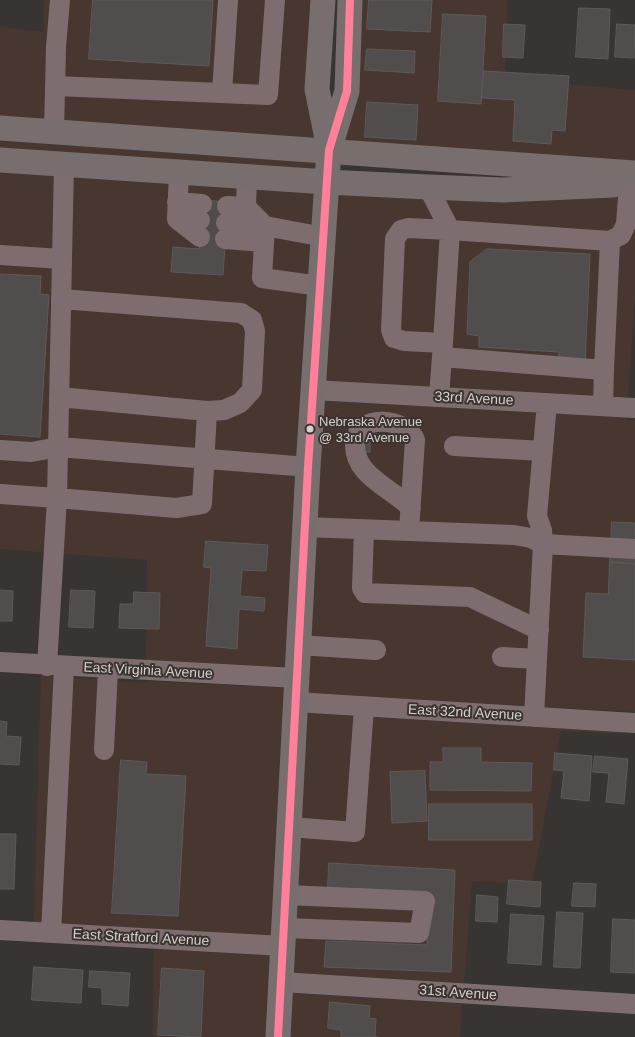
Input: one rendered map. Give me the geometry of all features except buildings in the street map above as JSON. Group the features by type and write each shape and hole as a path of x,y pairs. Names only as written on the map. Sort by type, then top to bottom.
{"main road":[{"path":"323,0 317,89 329,150"},
{"path":"278,1037 308,467 329,150 347,90 350,0"},
{"path":"0,128 329,150 633,181"},
{"path":"0,160 327,182 502,190 633,181"}],"street":[{"path":"54,132 60,0"},
{"path":"222,93 228,0"},
{"path":"55,86 268,94 275,0"},
{"path":"52,933 57,498 64,164"},
{"path":"177,210 179,172"},
{"path":"247,177 231,219 265,234 324,236"},
{"path":"604,370 442,350 394,338 391,330 395,239 401,230 408,228 610,241 621,235 626,224 633,181"},
{"path":"428,187 450,230 439,397"},
{"path":"177,210 200,220 177,210"},
{"path":"265,234 262,278 320,286"},
{"path":"603,406 610,241"},
{"path":"0,255 62,258"},
{"path":"60,397 207,411 224,410 240,403 252,390 255,331 252,320 241,314 61,298"},
{"name":"33rd Avenue","path":"313,390 635,408"},
{"path":"534,717 544,544 537,516 546,403"},
{"path":"0,494 176,508 202,504 206,458 207,411"},
{"path":"454,446 543,451"},
{"path":"0,450 31,452 59,447 308,467"},
{"path":"409,531 411,508"},
{"path":"523,536 528,526 537,516"},
{"path":"305,527 523,536 544,544 635,549"},
{"path":"364,530 362,588 365,593 470,597 539,630"},
{"path":"298,645 376,650"},
{"path":"502,657 537,659"},
{"name":"East Virginia Avenue","path":"0,662 296,678"},
{"path":"104,750 108,668"},
{"name":"East 32nd Avenue","path":"295,702 635,723"},
{"path":"289,827 355,832 364,707"},
{"name":"East Stratford Avenue","path":"0,930 52,933 283,937 419,933 425,901 286,895"},
{"name":"31st Avenue","path":"281,982 635,1004"}],"shaded area":[{"path":"44,0 314,0 318,139 0,118 0,27 43,32"},
{"path":"359,0 507,0 505,79 635,90 635,163 341,141"},
{"path":"0,139 320,160 319,172 0,149"},
{"path":"0,169 318,192 288,667 146,660 147,560 0,549"},
{"path":"336,193 635,194 635,297 628,397 323,381"},
{"path":"321,401 627,417 627,420 635,420 635,712 305,693"},
{"path":"41,675 145,683 146,681 287,688 275,936 34,922"},
{"path":"304,713 635,734 561,731 532,884 472,881 464,983 291,973"},
{"path":"154,949 273,956 269,1037 153,1037"},
{"path":"290,993 462,1004 460,1037 287,1037"}],"tunnel":[{"path":"200,220 226,223"}],"transit line":[{"path":"278,1037 308,467 329,150 347,91 350,0"}],"place":[{"name":"Nebraska Avenue @ 33rd Avenue","path":"310,429"}]}
